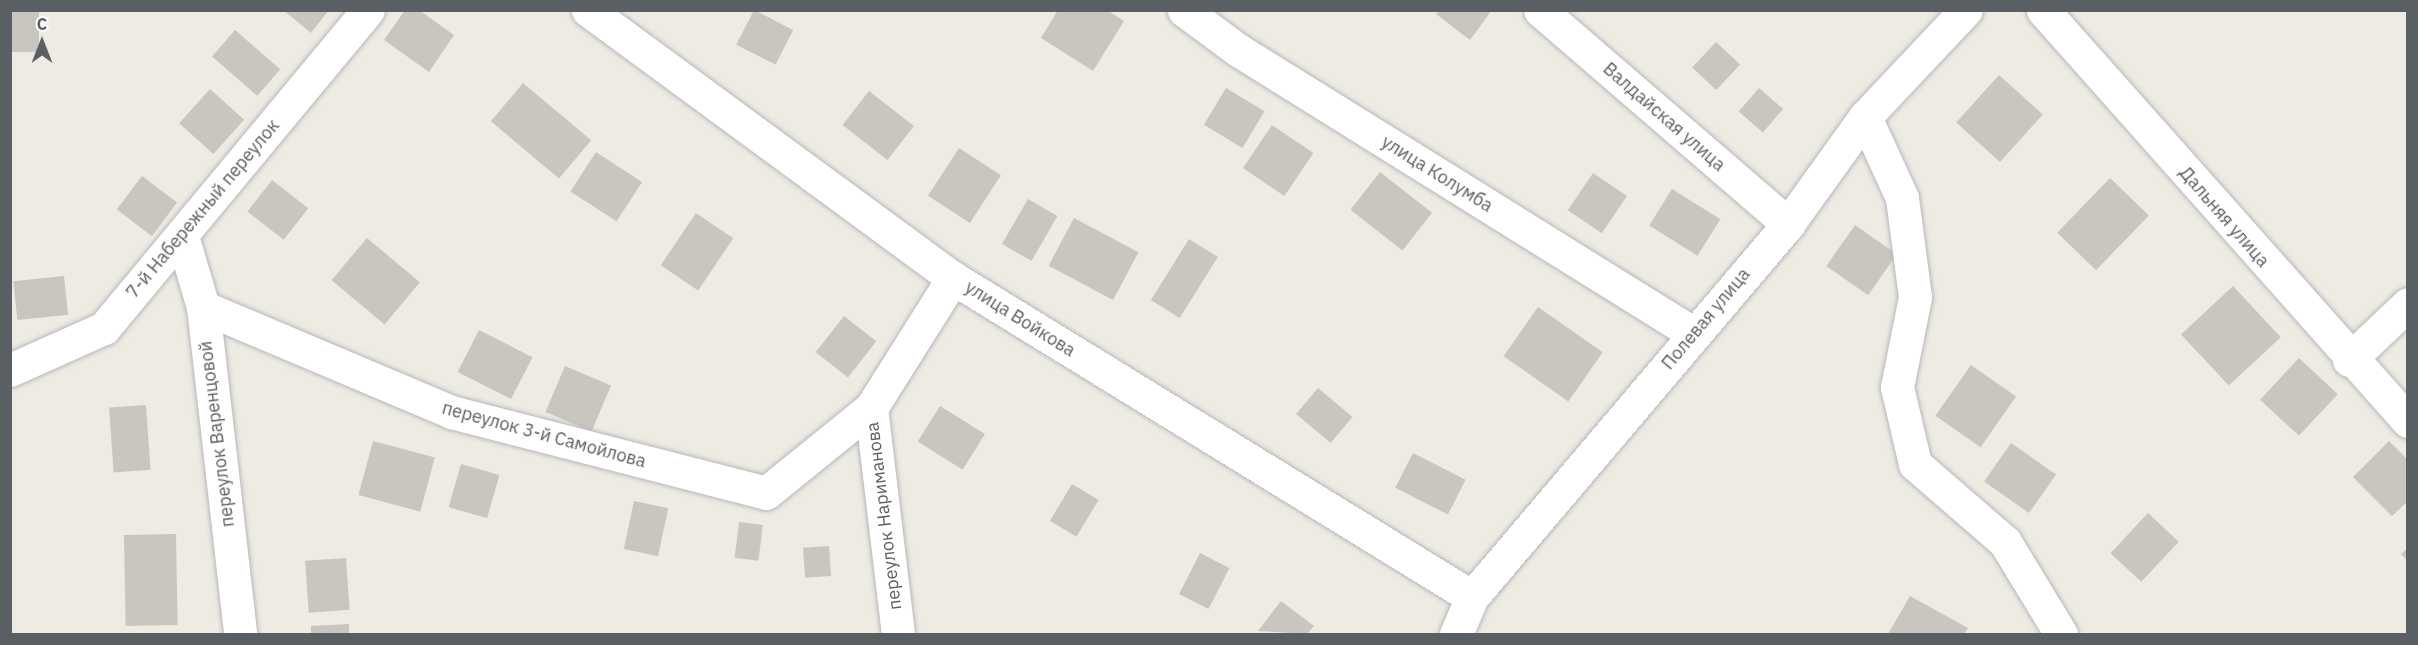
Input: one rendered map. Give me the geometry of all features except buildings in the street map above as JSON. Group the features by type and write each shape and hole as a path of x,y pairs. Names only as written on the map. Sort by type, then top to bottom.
{"street":[{"name":"7-й Набережный переулок","path":"10,370 104,328 368,10"},
{"name":"улица Войкова","path":"588,10 953,278 1472,597"},
{"name":"улица Колумба","path":"1184,10 1238,50 1694,334"},
{"name":"Валдайская улица","path":"1539,10 1788,224"},
{"name":"Полевая улица","path":"1456,634 1472,597 1788,224 1865,117 1966,10"},
{"name":"Дальняя улица","path":"2043,10 2349,360 2408,421"},
{"path":"1865,117 1902,198 1915,297 1897,387 1915,464 2005,543 2061,634"},
{"name":"переулок Варенцовой","path":"182,236 203,307 240,634"},
{"name":"переулок Нариманова","path":"898,634 871,408 953,278"},
{"path":"2349,360 2408,304"},
{"name":"переулок 3-й Самойлова","path":"203,307 451,412 766,493 871,408"}]}
